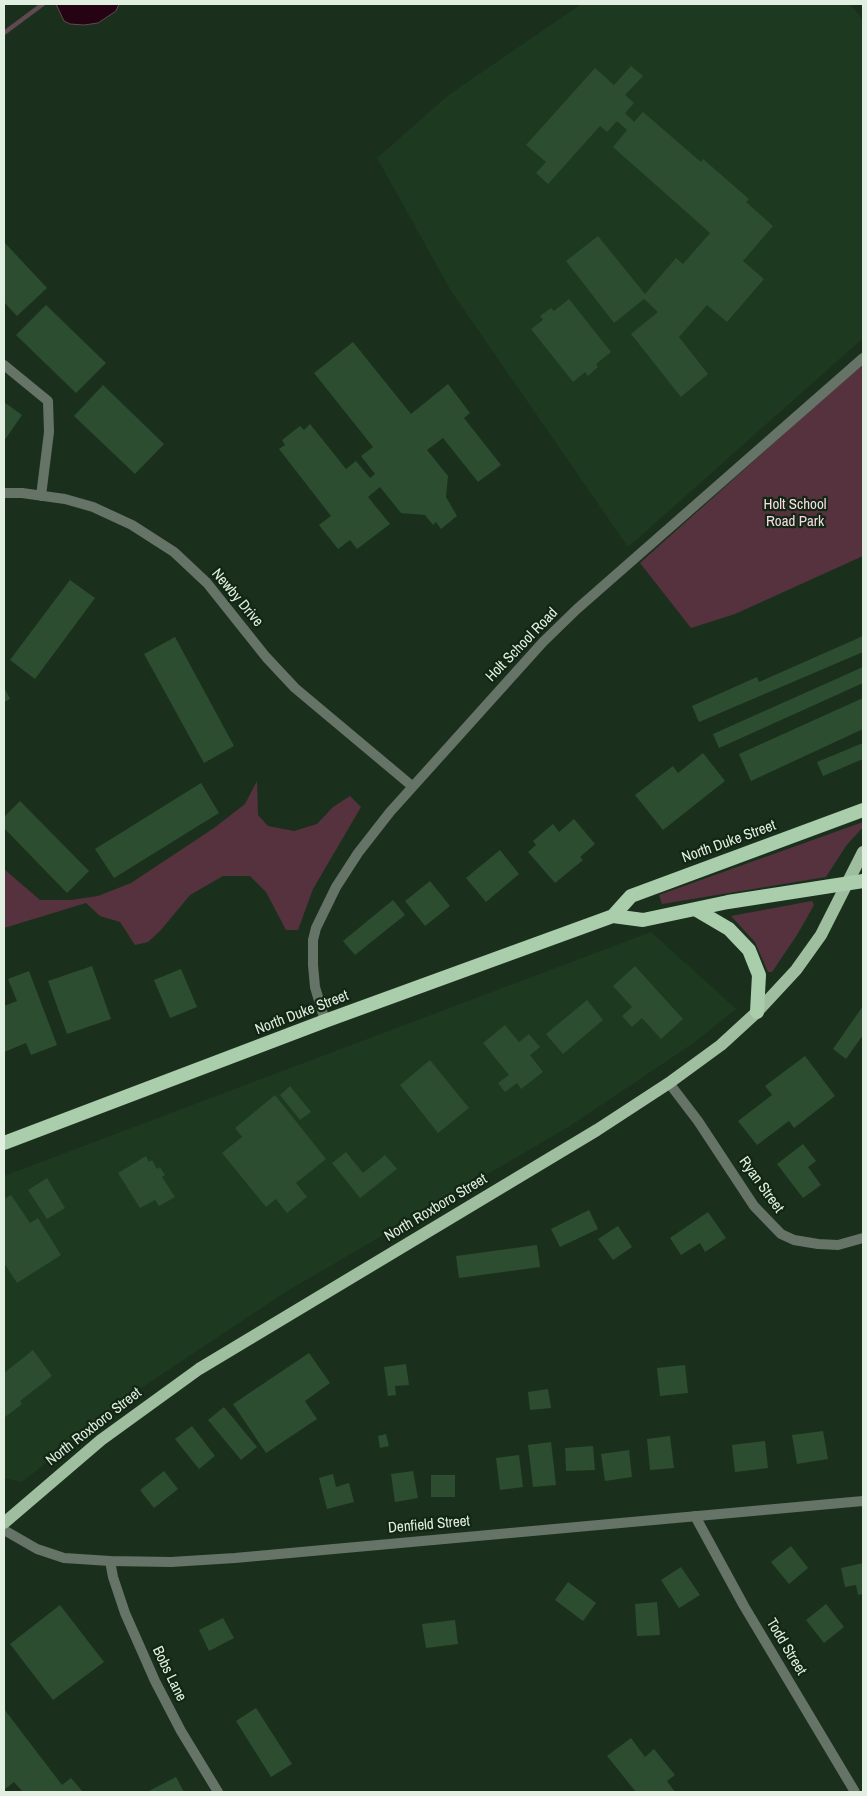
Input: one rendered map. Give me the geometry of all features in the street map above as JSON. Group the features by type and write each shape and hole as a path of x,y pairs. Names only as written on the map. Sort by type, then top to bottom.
{"highway":[{"name":"North Duke Street","path":"613,916 631,896 863,810"},
{"path":"847,884 863,881"},
{"name":"North Duke Street","path":"4,1142 325,1021 613,916 642,920 695,909 847,884"},
{"path":"695,909 729,929 749,950 759,975 757,1012"}],"main road":[{"name":"North Roxboro Street","path":"4,1523 101,1440 199,1369 551,1158 669,1083 721,1045 782,987 809,952 825,926 863,852"}],"street":[{"name":"Holt School Road","path":"325,1021 316,987 313,965 313,940 316,928 333,891 358,853 412,786 543,642 577,609 863,358"},
{"path":"4,365 48,401 49,432 41,496"},
{"name":"Newby Drive","path":"4,493 41,496 92,507 139,529 174,552 207,583 266,657 295,688 412,786"},
{"name":"Ryan Street","path":"669,1083 698,1121 754,1206 781,1234 799,1242 838,1245 863,1238"},
{"name":"Denfield Street","path":"4,1530 23,1543 51,1554 110,1561 171,1562 235,1558 863,1501"},
{"name":"Todd Street","path":"696,1516 744,1606 855,1792"},
{"name":"Bobs Lane","path":"110,1561 124,1613 155,1681 181,1731 218,1792"}],"shaded area":[{"path":"56,4 119,4 116,11 98,23 84,25 70,24 64,21"},
{"path":"579,4 850,4 863,20 863,338 628,547 451,291 377,158 450,94"},
{"path":"651,932 736,1009 695,1042 570,1126 284,1293 132,1394 22,1482 4,1478 4,1176"}],"green space":[{"name":"Holt School Road Park","path":"863,363 863,556 735,614 691,628 640,563"},
{"path":"257,781 258,815 268,826 294,831 317,824 333,807 350,796 361,807 313,889 298,930 286,930 266,892 250,876 223,876 190,895 160,931 148,942 135,945 120,922 100,916 86,903 4,928 4,869 40,900 71,900 98,896 131,883 214,828 245,804"},
{"path":"863,822 863,827 846,846 826,877 662,904 659,895"},
{"path":"812,901 814,905 797,935 772,972 768,972 755,942 731,916"}],"building":[{"path":"631,66 643,76 625,95 634,103 625,113 634,122 643,112 701,162 703,159 749,199 746,202 773,226 743,261 764,279 727,322 707,305 679,337 708,374 681,397 631,334 658,312 644,299 614,323 566,261 598,236 645,294 676,258 683,264 710,233 613,147 627,130 617,121 607,132 600,126 548,184 536,173 546,162 526,145 595,68 614,85"},
{"path":"4,242 47,288 17,316 4,302"},
{"path":"569,299 611,352 596,364 598,367 588,376 585,372 573,382 531,329 543,320 540,316 551,308 554,311"},
{"path":"46,305 106,363 76,393 16,335"},
{"path":"353,342 411,414 448,384 470,413 464,418 501,465 478,482 443,438 427,450 448,476 446,497 457,516 441,529 436,522 433,525 425,515 401,513 380,487 368,497 390,524 357,549 350,540 338,549 319,525 331,516 279,449 285,445 282,440 300,426 304,430 310,424 346,469 356,461 370,478 375,474 361,456 373,447 314,373"},
{"path":"103,385 164,444 135,474 74,416"},
{"path":"4,402 22,415 4,441"},
{"path":"70,580 95,598 35,679 10,660"},
{"path":"863,636 863,652 699,722 692,706 757,677 759,682"},
{"path":"175,637 234,746 204,763 144,654"},
{"path":"863,667 863,683 719,748 713,734"},
{"path":"4,687 10,699 4,702"},
{"path":"863,698 863,729 751,781 739,754"},
{"path":"863,743 863,759 823,776 817,762"},
{"path":"703,753 725,781 663,830 635,795 673,766 678,773"},
{"path":"201,783 219,813 114,878 95,849"},
{"path":"20,801 89,871 67,893 4,828 4,817"},
{"path":"574,819 595,844 580,857 583,860 555,883 528,852 536,845 533,841 553,824 559,832"},
{"path":"500,850 519,874 486,902 466,878"},
{"path":"430,881 450,906 425,926 405,901"},
{"path":"393,900 405,915 355,955 343,941"},
{"path":"92,966 111,1019 67,1034 48,981"},
{"path":"635,966 683,1019 661,1039 642,1018 632,1027 622,1016 632,1007 613,986"},
{"path":"181,969 197,1007 170,1018 154,980"},
{"path":"29,971 57,1045 31,1055 26,1043 4,1052 4,1006 17,1001 8,979"},
{"path":"587,1000 603,1020 563,1054 546,1034"},
{"path":"863,1006 863,1035 846,1059 833,1049"},
{"path":"505,1025 519,1042 529,1034 540,1047 530,1055 543,1072 521,1089 517,1083 505,1092 498,1083 509,1075 483,1043"},
{"path":"805,1056 835,1096 794,1128 789,1121 757,1145 738,1121 772,1095 765,1086"},
{"path":"430,1060 469,1108 438,1133 400,1085"},
{"path":"290,1086 311,1112 300,1120 280,1095"},
{"path":"275,1095 326,1159 296,1183 307,1197 287,1213 276,1199 266,1207 222,1153 242,1137 235,1128"},
{"path":"803,1144 816,1161 808,1167 821,1185 803,1198 777,1164"},
{"path":"346,1152 363,1173 385,1155 397,1169 360,1198 332,1163"},
{"path":"146,1156 149,1162 152,1160 157,1169 160,1167 165,1175 162,1177 175,1197 159,1206 155,1200 140,1208 118,1173"},
{"path":"47,1178 65,1208 47,1219 28,1190"},
{"path":"11,1195 30,1223 38,1218 61,1255 17,1283 4,1263 4,1199"},
{"path":"589,1210 598,1229 560,1247 551,1229"},
{"path":"708,1212 726,1238 705,1252 700,1243 681,1255 670,1238"},
{"path":"618,1226 632,1247 613,1260 598,1239"},
{"path":"537,1245 540,1267 459,1278 456,1256"},
{"path":"33,1350 52,1376 20,1401 22,1404 4,1418 4,1373"},
{"path":"309,1353 330,1383 305,1401 317,1419 266,1453 233,1404"},
{"path":"406,1364 409,1385 395,1386 396,1395 388,1396 384,1367"},
{"path":"685,1365 688,1393 660,1396 657,1368"},
{"path":"548,1389 551,1408 530,1410 528,1392"},
{"path":"224,1407 257,1447 241,1460 208,1420"},
{"path":"192,1426 215,1456 199,1469 175,1439"},
{"path":"823,1431 828,1459 797,1464 792,1435"},
{"path":"386,1434 389,1446 380,1448 378,1436"},
{"path":"670,1436 674,1468 650,1470 647,1439"},
{"path":"765,1441 768,1468 735,1472 732,1445"},
{"path":"551,1442 556,1485 533,1487 528,1445"},
{"path":"593,1446 595,1470 566,1471 565,1448"},
{"path":"629,1450 632,1477 605,1481 601,1454"},
{"path":"519,1455 523,1487 500,1490 496,1458"},
{"path":"164,1471 178,1489 154,1508 140,1490"},
{"path":"413,1471 418,1498 395,1502 391,1474"},
{"path":"333,1474 336,1487 349,1483 354,1502 327,1509 319,1478"},
{"path":"431,1475 455,1475 455,1497 431,1497"},
{"path":"791,1546 808,1568 789,1584 771,1562"},
{"path":"863,1563 863,1594 858,1595 856,1585 845,1587 841,1568"},
{"path":"681,1567 700,1595 679,1608 661,1580"},
{"path":"568,1582 596,1603 583,1621 555,1600"},
{"path":"657,1602 660,1635 637,1636 635,1604"},
{"path":"826,1604 844,1627 824,1643 806,1620"},
{"path":"60,1605 104,1662 53,1700 10,1644"},
{"path":"223,1618 234,1638 209,1651 199,1630"},
{"path":"455,1620 458,1644 426,1648 422,1624"},
{"path":"256,1708 292,1764 271,1777 236,1721"},
{"path":"4,1709 62,1785 71,1778 83,1792 23,1792 14,1782 4,1790"},
{"path":"631,1738 645,1757 654,1749 675,1775 667,1781 675,1792 636,1792 607,1756"},
{"path":"176,1777 184,1792 147,1792"}],"waterway":[{"path":"4,33 43,4"}]}
